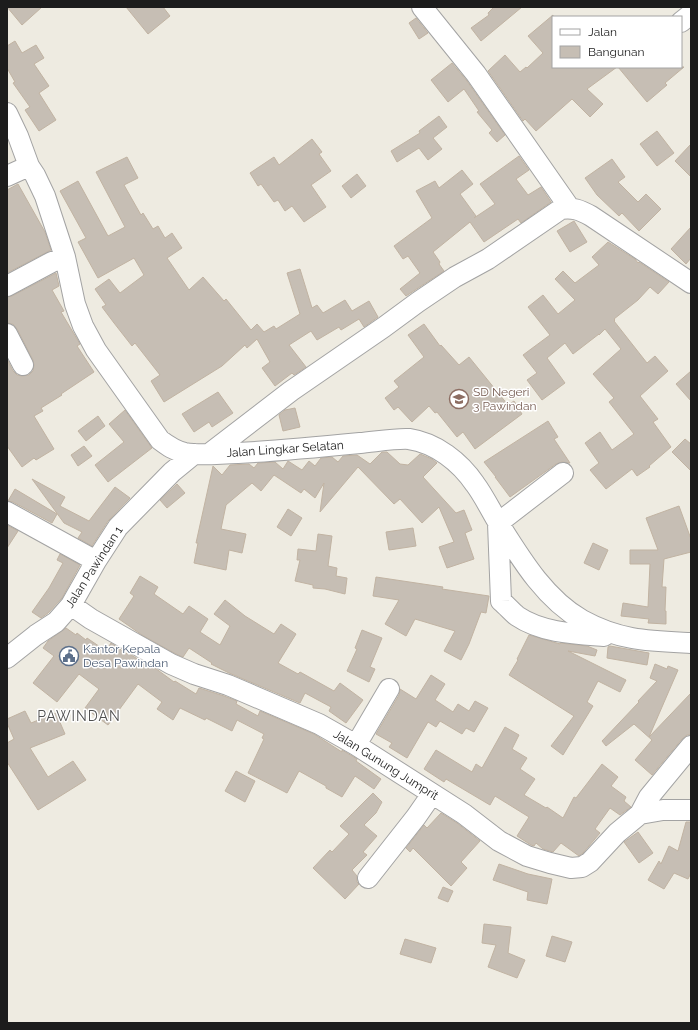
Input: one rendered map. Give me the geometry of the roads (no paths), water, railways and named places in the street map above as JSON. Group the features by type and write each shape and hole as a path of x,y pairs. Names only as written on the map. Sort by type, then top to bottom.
{"street":[{"path":"422,7 476,74 569,207 578,209 591,216 691,283"},
{"path":"682,21 691,14"},
{"name":"Jalan Lingkar Selatan","path":"7,113 18,136 29,166 35,175 44,196 65,257 75,304 83,326 96,350 160,440 175,450 202,454 409,439 429,445 444,453 462,467 476,484 498,523 535,577 561,605 581,619 601,630 621,637 640,640 691,643"},
{"path":"7,176 29,166"},
{"name":"Jalan Pawindan 1","path":"7,658 36,635 56,622 71,605 96,561 118,527 172,472 202,454 455,277 488,259 561,209 569,207"},
{"path":"7,286 52,262 65,257"},
{"path":"7,334 22,365"},
{"path":"563,474 498,523 501,601 517,616 536,625 568,633 621,637"},
{"path":"7,512 96,561"},
{"name":"Jalan Gunung Jumprit","path":"71,605 105,627 171,664 194,674 228,685 319,724 356,745 464,814 499,841 527,856 571,868 582,867 590,862 617,833 640,814 663,810 691,810"},
{"path":"356,745 389,689"},
{"path":"640,814 649,796 691,746"},
{"path":"368,878 416,817 432,794"}],"place":[{"name":"SD Negeri 3 Pawindan","path":"459,399"},
{"name":"Kantor Kepala Desa Pawindan","path":"69,656"}],"district":[{"name":"PAWINDAN","path":"79,716"}]}
